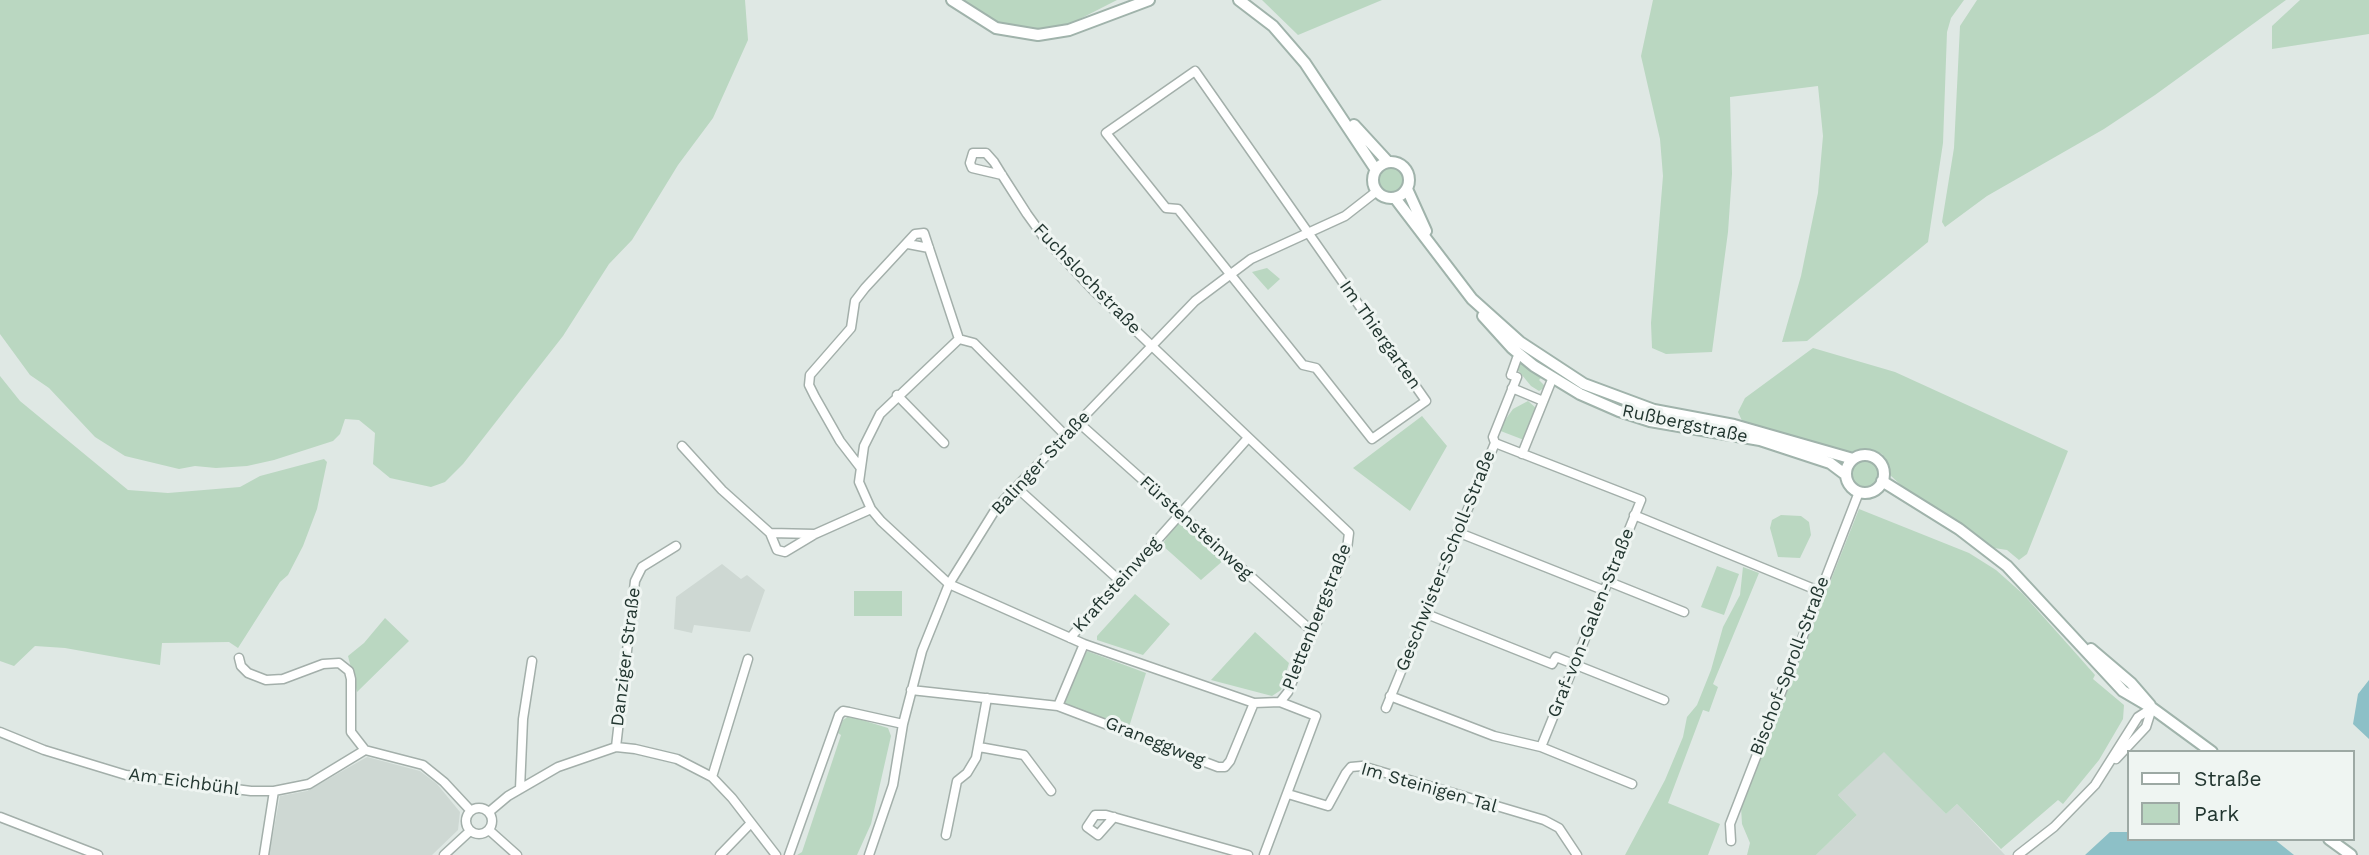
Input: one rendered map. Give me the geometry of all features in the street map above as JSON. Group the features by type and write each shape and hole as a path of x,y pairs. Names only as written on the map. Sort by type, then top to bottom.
{"street":[{"path":"952,0 982,21 1022,35 1053,34 1149,0"},
{"path":"1095,20 1127,0"},
{"name":"Rußbergstraße","path":"1239,0 1273,26 1336,106 1388,162 1404,168 1409,178 1407,189 1435,250"},
{"name":"Im Thiergarten","path":"1195,71 1426,401 1372,439 1316,368 1303,365 1229,274 1178,209 1166,208 1106,133 1195,71"},
{"name":"Rußbergstraße","path":"1336,106 1376,170 1373,178 1377,191"},
{"path":"1376,170 1388,162"},
{"name":"Fuchslochstraße","path":"1002,175 1045,239 1152,346"},
{"path":"1377,191 1384,197 1395,198 1407,189"},
{"name":"Balinger Straße","path":"869,855 893,785 903,724 922,650 949,584 983,528 1016,487 1195,301 1254,257 1352,212 1377,191"},
{"name":"Rußbergstraße","path":"1395,198 1486,320 1512,348 1580,394 1650,421 1733,434 1794,450 1830,463 1846,475"},
{"path":"860,467 840,441 815,397 809,385 810,375 850,328 855,301 915,234 924,233 959,340"},
{"name":"Rußbergstraße","path":"1472,299 1535,354 1584,383 1623,400 1761,432 1853,459"},
{"path":"682,446 722,490 770,533 777,550 785,552 815,534 871,509 859,482 860,467 871,432 897,395 959,340"},
{"path":"959,340 974,343 1065,435"},
{"name":"Plettenbergstraße","path":"871,509 949,584 1084,644 1255,703 1280,702 1288,692 1347,549 1349,533 1152,346"},
{"path":"1495,443 1493,437 1517,377 1511,374 1517,358"},
{"path":"1522,454 1551,382"},
{"path":"1512,388 1543,401"},
{"path":"897,395 944,443"},
{"name":"Fürstensteinweg","path":"1079,423 1313,632"},
{"name":"Kraftsteinweg","path":"1070,638 1248,438"},
{"name":"Geschwister-Scholl-Straße","path":"1386,708 1495,443 1641,500"},
{"path":"1863,455 1874,457 1883,470 1882,481 1873,491 1859,492 1850,485 1846,475 1853,459 1863,455"},
{"path":"1882,481 1959,529 2007,566 2123,691 2152,708 2209,750"},
{"path":"1016,487 1119,580"},
{"name":"Bischof-Sproll-Straße","path":"1731,841 1730,824 1859,492"},
{"name":"Graf-von-Galen-Straße","path":"1541,747 1641,500"},
{"path":"1634,515 1819,591"},
{"path":"770,533 815,534"},
{"path":"1457,533 1684,612"},
{"name":"Danziger Straße","path":"616,747 635,581 642,568 676,546"},
{"path":"1424,613 1552,664 1556,657 1664,700"},
{"path":"1058,706 1084,644"},
{"path":"239,658 241,667 248,673 266,680 283,679 331,663 346,668 351,679 351,732 365,751 423,765 444,782 471,811"},
{"path":"712,778 748,659"},
{"path":"520,789 523,719 532,661"},
{"name":"Graneggweg","path":"911,690 1058,706 1103,721 1185,756 1224,767 1233,755 1255,703"},
{"path":"1390,696 1494,736 1541,747 1632,784"},
{"path":"946,835 957,781 967,773 979,747 987,698"},
{"path":"1264,855 1316,716 1280,702"},
{"path":"2018,855 2054,827 2095,785 2138,717 2152,708"},
{"path":"789,855 839,715 849,712 903,724"},
{"name":"Am Eichbühl","path":"0,732 44,750 126,775 239,790 274,791 309,784 365,751"},
{"path":"489,812 520,789 558,767 616,747 677,759 712,778 776,855"},
{"path":"979,747 1024,755 1051,791"},
{"name":"Im Steinigen Tal","path":"1288,794 1328,806 1351,767 1362,766 1544,821 1564,834 1577,855"},
{"path":"264,855 274,791"},
{"path":"481,808 489,812 493,820 489,830 479,835 470,831 466,821 471,811 481,808"},
{"path":"0,817 98,855"},
{"path":"1114,817 1248,855"},
{"path":"720,855 751,823"},
{"path":"489,830 517,855"},
{"path":"444,855 470,831"},
{"path":"2332,841 2351,855"}],"shaded area":[{"path":"722,564 741,579 747,575 765,590 750,632 694,625 692,633 674,629 676,597"},
{"path":"1884,751 1946,814 1957,804 2005,855 1816,855 1857,815 1838,795"},
{"path":"367,757 420,771 437,784 460,812 458,830 432,855 269,855 280,796 307,791"}],"green space":[{"path":"0,0 745,0 748,40 713,118 678,165 632,240 609,264 563,336 463,464 445,482 431,487 390,478 373,464 375,433 359,420 345,419 340,434 333,441 247,466 195,466 179,469 125,456 95,437 49,388 30,375 0,334"},
{"path":"958,0 1117,0 1068,25 1030,30 994,22"},
{"path":"1262,0 1382,0 1298,35"},
{"path":"1653,0 1964,0 1951,18 1947,32 1943,143 1928,242 1807,341 1782,342 1801,276 1818,193 1823,136 1818,86 1730,97 1732,174 1728,232 1712,352 1666,354 1652,348 1651,323 1663,176 1660,139 1641,56"},
{"path":"1977,0 2286,0 2104,129 1987,196 1945,227 1942,222 1954,148 1960,26"},
{"path":"2300,0 2369,0 2369,34 2272,49 2272,26"},
{"path":"1391,166 1401,170 1405,180 1401,190 1391,194 1381,190 1377,180 1381,170"},
{"path":"1267,268 1280,279 1268,290 1252,272"},
{"path":"1813,348 1895,372 2068,451 2027,554 2019,560 2007,550 1994,548 1903,487 1890,475 1888,463 1882,454 1864,449 1848,454 1743,423 1738,412 1745,398"},
{"path":"1520,362 1541,378 1539,380 1546,387 1539,391 1531,386 1517,369"},
{"path":"0,376 20,401 128,490 168,493 240,487 260,476 324,459 327,462 317,509 303,546 288,575 280,582 238,648 229,642 162,643 160,665 65,648 35,646 14,666 0,661"},
{"path":"1528,401 1536,408 1524,440 1498,430 1513,409"},
{"path":"1422,416 1447,446 1410,511 1353,468"},
{"path":"1865,459 1875,463 1879,473 1875,483 1865,487 1855,483 1851,473 1855,463"},
{"path":"1859,509 1969,553 1996,570 2023,594 2072,649 2095,675 2093,679 2124,705 2123,719 2099,760 2063,804 2058,800 2001,849 1957,804 1946,814 1884,752 1838,795 1857,815 1816,855 1747,855 1750,843 1742,824 1741,807"},
{"path":"1781,515 1801,516 1809,522 1811,535 1800,558 1778,557 1770,528 1772,520"},
{"path":"1179,519 1225,559 1201,580 1162,545"},
{"path":"1717,566 1739,574 1724,615 1701,607"},
{"path":"1743,567 1759,573 1713,684 1718,687 1709,712 1703,710 1668,803 1720,824 1708,855 1625,855 1665,780 1683,737 1687,717 1697,705 1711,670 1723,627 1740,595"},
{"path":"854,591 902,591 902,616 854,616"},
{"path":"1135,594 1170,624 1143,655 1097,640 1097,636"},
{"path":"385,618 409,641 357,692 348,656 364,643"},
{"path":"1255,632 1289,663 1281,690 1272,696 1211,680"},
{"path":"1087,651 1146,673 1129,727 1062,707"},
{"path":"849,716 888,728 891,736 871,824 857,855 797,855 802,852 841,735 838,733 843,720"}],"water":[{"path":"2369,680 2369,739 2353,724 2358,694"},
{"path":"2110,832 2128,832 2128,841 2276,841 2294,855 2085,855"}]}
